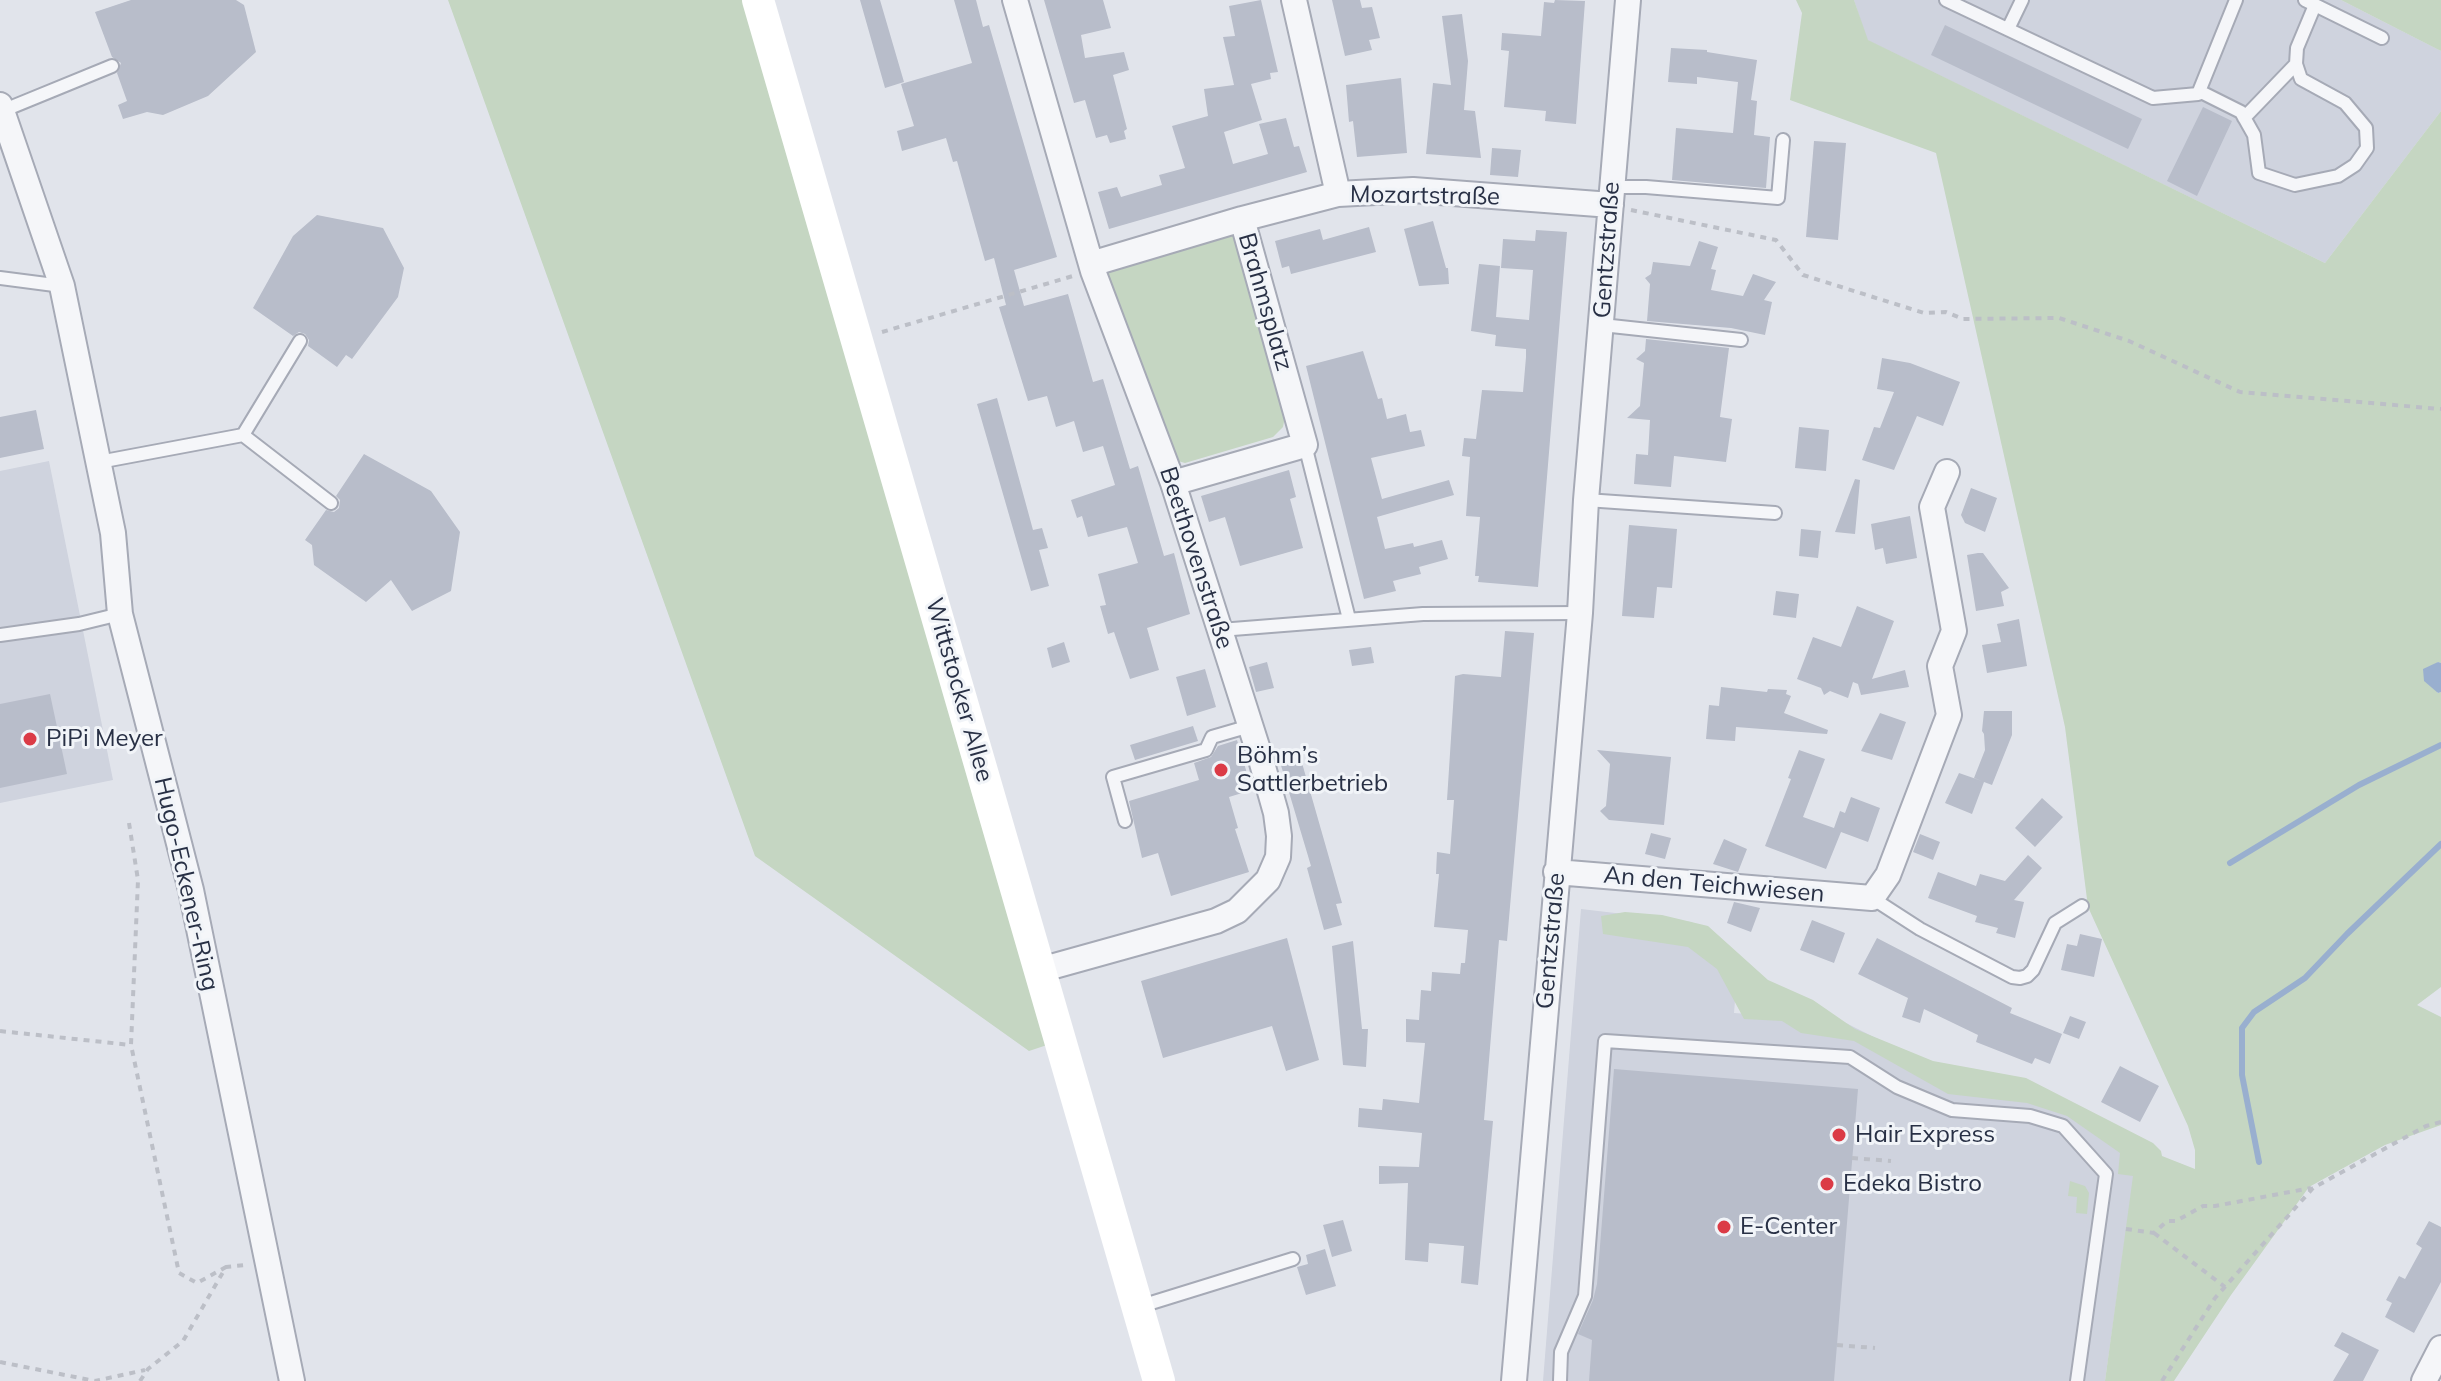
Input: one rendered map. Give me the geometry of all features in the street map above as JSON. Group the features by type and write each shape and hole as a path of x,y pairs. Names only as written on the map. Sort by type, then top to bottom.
{"main road":[{"name":"Wittstocker Allee","path":"758,0 1159,1381"}],"street":[{"name":"Beethovenstraße","path":"1015,0 1092,268 1173,483 1250,726 1278,829 1278,857 1268,880 1237,911 1216,921 1040,970"},
{"path":"1294,0 1338,194"},
{"name":"Gentzstraße","path":"1514,1381 1580,613 1586,500 1628,0"},
{"name":"Hugo-Eckener-Ring","path":"1,109 62,286 113,533 120,614 191,890 292,1381"},
{"name":"Mozartstraße","path":"1242,219 1338,194 1413,190 1611,196"},
{"name":"Brahmsplatz","path":"1092,268 1242,219 1305,445"},
{"path":"1173,483 1305,445"},
{"path":"1872,898 1888,875 1949,715 1940,666 1954,631 1932,507 1947,472"},
{"name":"An den Teichwiesen","path":"1556,872 1872,898"},
{"path":"2424,1381 2441,1348"}],"lane":[{"path":"1946,0 2153,98 2198,94 2236,0"},
{"path":"2008,29 2022,0"},
{"path":"2199,91 2241,112 2254,135 2259,173 2295,185 2338,176 2355,165 2367,148 2366,128 2345,103 2301,79 2296,64 2297,48 2310,3 2382,38"},
{"path":"2244,118 2296,64"},
{"path":"1,109 112,66"},
{"path":"1611,196 1646,187 1778,198 1783,140"},
{"path":"0,278 62,286"},
{"path":"1602,325 1741,340"},
{"path":"99,462 243,435 300,341"},
{"path":"243,435 331,503"},
{"name":"Brahmsplatz","path":"1305,445 1349,619"},
{"path":"1586,500 1775,513"},
{"path":"1220,630 1423,614 1580,613"},
{"path":"0,635 79,624 120,614"},
{"path":"1125,821 1113,777 1206,750 1212,737 1250,726"},
{"name":"An den Teichwiesen","path":"1872,898 1920,929 2012,977 2020,978 2033,970 2055,923 2082,906"},
{"path":"1560,1381 1561,1352 1585,1296 1605,1041 1850,1057 1897,1087 1952,1110 2030,1116 2063,1126 2106,1174 2077,1381"},
{"path":"1138,1307 1293,1259"}],"path":[{"path":"1611,196 1776,240 1803,275 1924,313 1946,312 1963,319 2059,318 2129,341 2240,392 2441,409"},
{"path":"857,339 1092,268"},
{"path":"129,823 138,880 131,1045 179,1273 197,1283 226,1267 268,1262"},
{"path":"0,1031 131,1045"},
{"path":"2154,1233 2167,1221 2176,1221 2203,1206 2313,1188 2426,1126 2441,1122"},
{"path":"1852,1158 1891,1161"},
{"path":"2162,1381 2225,1287 2313,1188"},
{"path":"2126,1229 2154,1233 2225,1287"},
{"path":"140,1381 148,1369 183,1341 226,1267"},
{"path":"1837,1345 1875,1348"},
{"path":"0,1362 95,1381 148,1369"}],"shaded area":[{"path":"1854,0 2341,0 2441,51 2441,111 2325,263 1867,40"},
{"path":"49,461 113,780 0,803 0,471"},
{"path":"1581,909 1692,922 1737,976 1734,1013 1840,1020 1969,1085 2029,1095 2138,1146 2105,1381 1543,1381"}],"green space":[{"path":"448,0 747,0 1050,1044 1029,1051 755,856"},
{"path":"1796,0 1854,0 1868,40 2325,263 2441,111 2441,663 2437,662 2437,693 2441,692 2441,987 2417,1005 2441,1017 2441,1125 2385,1145 2309,1187 2174,1381 2105,1381 2133,1176 2118,1174 2120,1153 2067,1116 2027,1103 1948,1094 1854,1041 1801,1033 1782,1021 1744,1019 1717,969 1688,947 1603,934 1601,916 1625,912 1662,915 1708,926 1768,980 1813,1000 1855,1029 1933,1061 2026,1078 2153,1143 2162,1156 2195,1169 2195,1150 2188,1126 2088,907 2065,727 1936,153 1790,100 1802,13"},
{"path":"2341,0 2441,0 2441,51 2435,48"},
{"path":"1232,233 1239,241 1286,411 1283,427 1273,437 1185,463 1172,456 1104,279 1107,271"},
{"path":"2070,1181 2085,1186 2089,1193 2087,1214 2076,1213 2077,1197 2068,1196"}],"water":[{"path":"2441,663 2441,692 2438,693 2424,681 2423,669"}],"building":[{"path":"131,0 236,0 244,5 256,52 208,96 163,115 147,112 123,119 118,105 127,101 117,73 121,63 112,57 95,12"},
{"path":"860,0 880,0 904,82 885,88"},
{"path":"954,0 976,0 983,27 989,25 1057,257 1014,270 1024,306 1068,294 1093,382 1103,379 1130,469 1138,466 1164,556 1174,553 1190,614 1147,628 1159,670 1130,679 1114,632 1108,634 1100,606 1106,605 1098,574 1138,563 1127,527 1088,537 1082,516 1077,518 1071,500 1115,485 1103,446 1083,452 1074,421 1056,427 1047,396 1028,401 999,307 1006,305 994,258 985,261 957,161 953,162 946,138 902,151 897,131 914,126 901,84 972,63"},
{"path":"1044,0 1103,0 1111,28 1081,35 1085,58 1124,52 1129,70 1113,75 1127,129 1124,131 1126,139 1110,143 1107,135 1096,138 1085,100 1074,103"},
{"path":"1261,0 1278,72 1270,73 1271,79 1251,84 1262,120 1224,132 1233,164 1268,154 1259,124 1286,118 1294,147 1299,146 1307,172 1109,229 1098,192 1117,187 1121,197 1162,185 1159,175 1185,168 1172,126 1208,116 1204,89 1234,85 1223,37 1235,36 1229,6"},
{"path":"1332,0 1360,0 1362,8 1372,7 1380,38 1369,40 1372,50 1345,56"},
{"path":"1555,0 1585,1 1576,124 1545,121 1546,111 1504,107 1509,51 1501,50 1502,33 1541,36 1544,2 1554,3"},
{"path":"1462,14 1468,61 1464,110 1475,111 1481,158 1426,154 1433,83 1451,85 1442,16"},
{"path":"1945,25 2142,119 2128,149 1931,55"},
{"path":"1671,48 1707,50 1757,60 1751,100 1757,101 1754,135 1770,137 1766,188 1672,180 1676,128 1733,133 1738,82 1697,77 1697,84 1668,82"},
{"path":"1401,78 1407,153 1357,157 1353,121 1349,122 1346,85"},
{"path":"2203,107 2232,121 2197,196 2167,181"},
{"path":"1814,141 1846,143 1838,240 1806,237"},
{"path":"1492,148 1521,150 1518,177 1490,175"},
{"path":"317,215 383,228 404,268 398,297 352,359 346,355 337,367 308,346 309,340 305,334 299,332 293,336 253,308 293,236"},
{"path":"1433,221 1448,268 1449,284 1419,286 1404,229"},
{"path":"1369,227 1376,252 1291,274 1289,266 1282,268 1275,241 1320,229 1323,240"},
{"path":"1536,230 1567,232 1538,587 1478,582 1479,576 1475,576 1480,517 1466,516 1470,457 1462,456 1464,438 1476,439 1482,390 1523,392 1526,349 1495,346 1496,335 1471,331 1479,264 1500,266 1496,317 1529,320 1533,270 1501,268 1503,239 1535,241"},
{"path":"1699,241 1718,247 1711,269 1716,270 1711,290 1743,296 1753,274 1776,282 1764,300 1772,302 1765,335 1731,328 1647,321 1650,284 1645,278 1651,274 1653,262 1690,266"},
{"path":"1646,339 1729,348 1720,417 1732,419 1726,462 1674,456 1671,487 1634,484 1636,454 1648,455 1650,420 1627,418 1640,406 1644,363 1636,359 1645,351"},
{"path":"1363,351 1387,419 1406,414 1410,432 1421,430 1425,446 1371,458 1382,499 1449,480 1454,495 1377,517 1385,549 1413,543 1414,547 1442,540 1448,559 1419,567 1421,574 1393,581 1396,591 1364,599 1306,366"},
{"path":"1882,358 1910,363 1960,382 1943,426 1917,416 1894,470 1862,460 1874,427 1880,428 1894,392 1877,389"},
{"path":"997,398 1033,530 1042,528 1048,548 1039,550 1049,586 1031,591 977,404"},
{"path":"36,410 44,449 0,458 0,417"},
{"path":"1799,427 1829,430 1826,471 1795,468"},
{"path":"364,454 431,491 460,532 451,591 412,611 391,580 366,602 314,565 312,545 305,540 326,510 334,512 339,508 340,500 336,496"},
{"path":"1289,470 1296,497 1290,499 1303,548 1240,566 1225,517 1209,522 1201,496"},
{"path":"1855,479 1860,480 1855,534 1835,532"},
{"path":"1971,488 1997,498 1985,532 1965,523 1961,515"},
{"path":"1910,516 1917,558 1886,564 1883,548 1875,550 1871,524"},
{"path":"1629,525 1677,529 1672,588 1657,587 1654,618 1622,616"},
{"path":"1801,529 1821,531 1818,558 1799,556"},
{"path":"1983,553 2009,588 2001,592 2004,606 1976,611 1967,555"},
{"path":"1776,591 1799,594 1796,618 1773,615"},
{"path":"1857,606 1894,621 1872,679 1905,670 1909,687 1861,695 1858,684 1853,682 1848,698 1830,691 1824,695 1821,688 1797,679 1813,637 1841,647"},
{"path":"2019,619 2027,666 1987,673 1982,645 2001,642 1997,624"},
{"path":"1505,631 1534,633 1507,941 1499,940 1484,1120 1493,1121 1478,1285 1461,1283 1464,1246 1429,1243 1428,1262 1405,1260 1408,1183 1379,1184 1379,1166 1419,1167 1422,1133 1358,1127 1359,1108 1382,1110 1383,1099 1419,1103 1425,1043 1406,1042 1406,1019 1419,1020 1421,990 1431,991 1432,972 1460,974 1461,963 1465,963 1468,930 1434,927 1439,874 1436,874 1437,852 1450,854 1454,800 1447,800 1455,676 1501,677"},
{"path":"1064,642 1070,662 1052,668 1047,648"},
{"path":"1371,647 1374,663 1352,666 1349,650"},
{"path":"1267,662 1274,688 1256,692 1249,667"},
{"path":"1205,669 1216,707 1187,716 1176,677"},
{"path":"1721,687 1767,692 1768,689 1787,690 1786,694 1791,696 1784,713 1828,730 1827,734 1736,727 1735,741 1706,739 1709,705 1719,706"},
{"name":"PiPi Meyer","path":"50,694 67,774 0,788 0,704"},
{"path":"1984,711 2012,711 2012,735 1992,785 1984,782 1972,814 1945,803 1959,773 1982,781 1974,778 1985,750 1982,731"},
{"path":"1880,713 1906,722 1892,760 1861,751"},
{"path":"1193,726 1198,741 1135,760 1130,745"},
{"path":"1237,740 1252,790 1229,797 1238,828 1235,829 1249,872 1171,896 1158,853 1142,858 1129,801 1199,780 1194,763 1211,757 1218,746"},
{"path":"1597,750 1671,757 1664,825 1609,820 1600,811 1606,806 1610,764"},
{"path":"1799,750 1825,759 1803,817 1834,828 1840,811 1845,813 1851,797 1880,808 1868,842 1841,832 1826,869 1765,846"},
{"path":"1300,756 1342,903 1336,904 1342,925 1324,930 1307,868 1311,866 1280,762"},
{"path":"2042,798 2063,817 2035,847 2015,828"},
{"path":"1651,833 1671,838 1665,859 1645,854"},
{"path":"1920,834 1940,842 1933,860 1913,852"},
{"path":"1724,839 1747,849 1738,872 1713,864"},
{"path":"2028,855 2042,868 2014,900 2024,902 2015,938 1996,933 1998,928 1975,922 1977,916 1928,898 1938,872 1976,886 1980,874 2005,881"},
{"path":"1734,902 1760,908 1751,932 1727,923"},
{"path":"1812,920 1845,933 1834,963 1800,950"},
{"path":"2080,934 2102,939 2094,977 2061,970 2067,944 2077,946"},
{"path":"1287,938 1319,1060 1286,1071 1272,1026 1163,1058 1141,981"},
{"path":"1877,938 2012,1008 2010,1013 2062,1034 2050,1064 2035,1058 2032,1064 1976,1042 1978,1035 1924,1009 1920,1023 1902,1017 1908,998 1858,974"},
{"path":"1353,941 1362,1029 1368,1029 1366,1067 1343,1065 1332,946"},
{"path":"2070,1016 2086,1022 2079,1039 2063,1033"},
{"path":"2120,1066 2159,1086 2140,1122 2101,1102"},
{"name":"E-Center","path":"1614,1069 1858,1089 1834,1381 1589,1381 1592,1340 1578,1334 1597,1284"},
{"path":"1343,1220 1352,1251 1332,1257 1323,1225"},
{"path":"2429,1221 2441,1227 2441,1282 2414,1333 2385,1317 2392,1303 2386,1300 2399,1276 2405,1279 2422,1248 2416,1244"},
{"path":"1325,1249 1336,1286 1306,1295 1297,1267 1308,1264 1306,1255"},
{"path":"2342,1332 2379,1350 2363,1381 2333,1381 2349,1354 2334,1346"}],"waterway":[{"path":"2230,863 2359,785 2441,745"},
{"path":"2259,1162 2242,1075 2242,1028 2254,1012 2305,978 2441,844"}],"place":[{"name":"PiPi Meyer","path":"30,739"},
{"name":"Böhm’s Sattlerbetrieb","path":"1221,770"},
{"name":"Hair Express","path":"1839,1135"},
{"name":"Edeka Bistro","path":"1827,1184"},
{"name":"E-Center","path":"1724,1227"}]}
